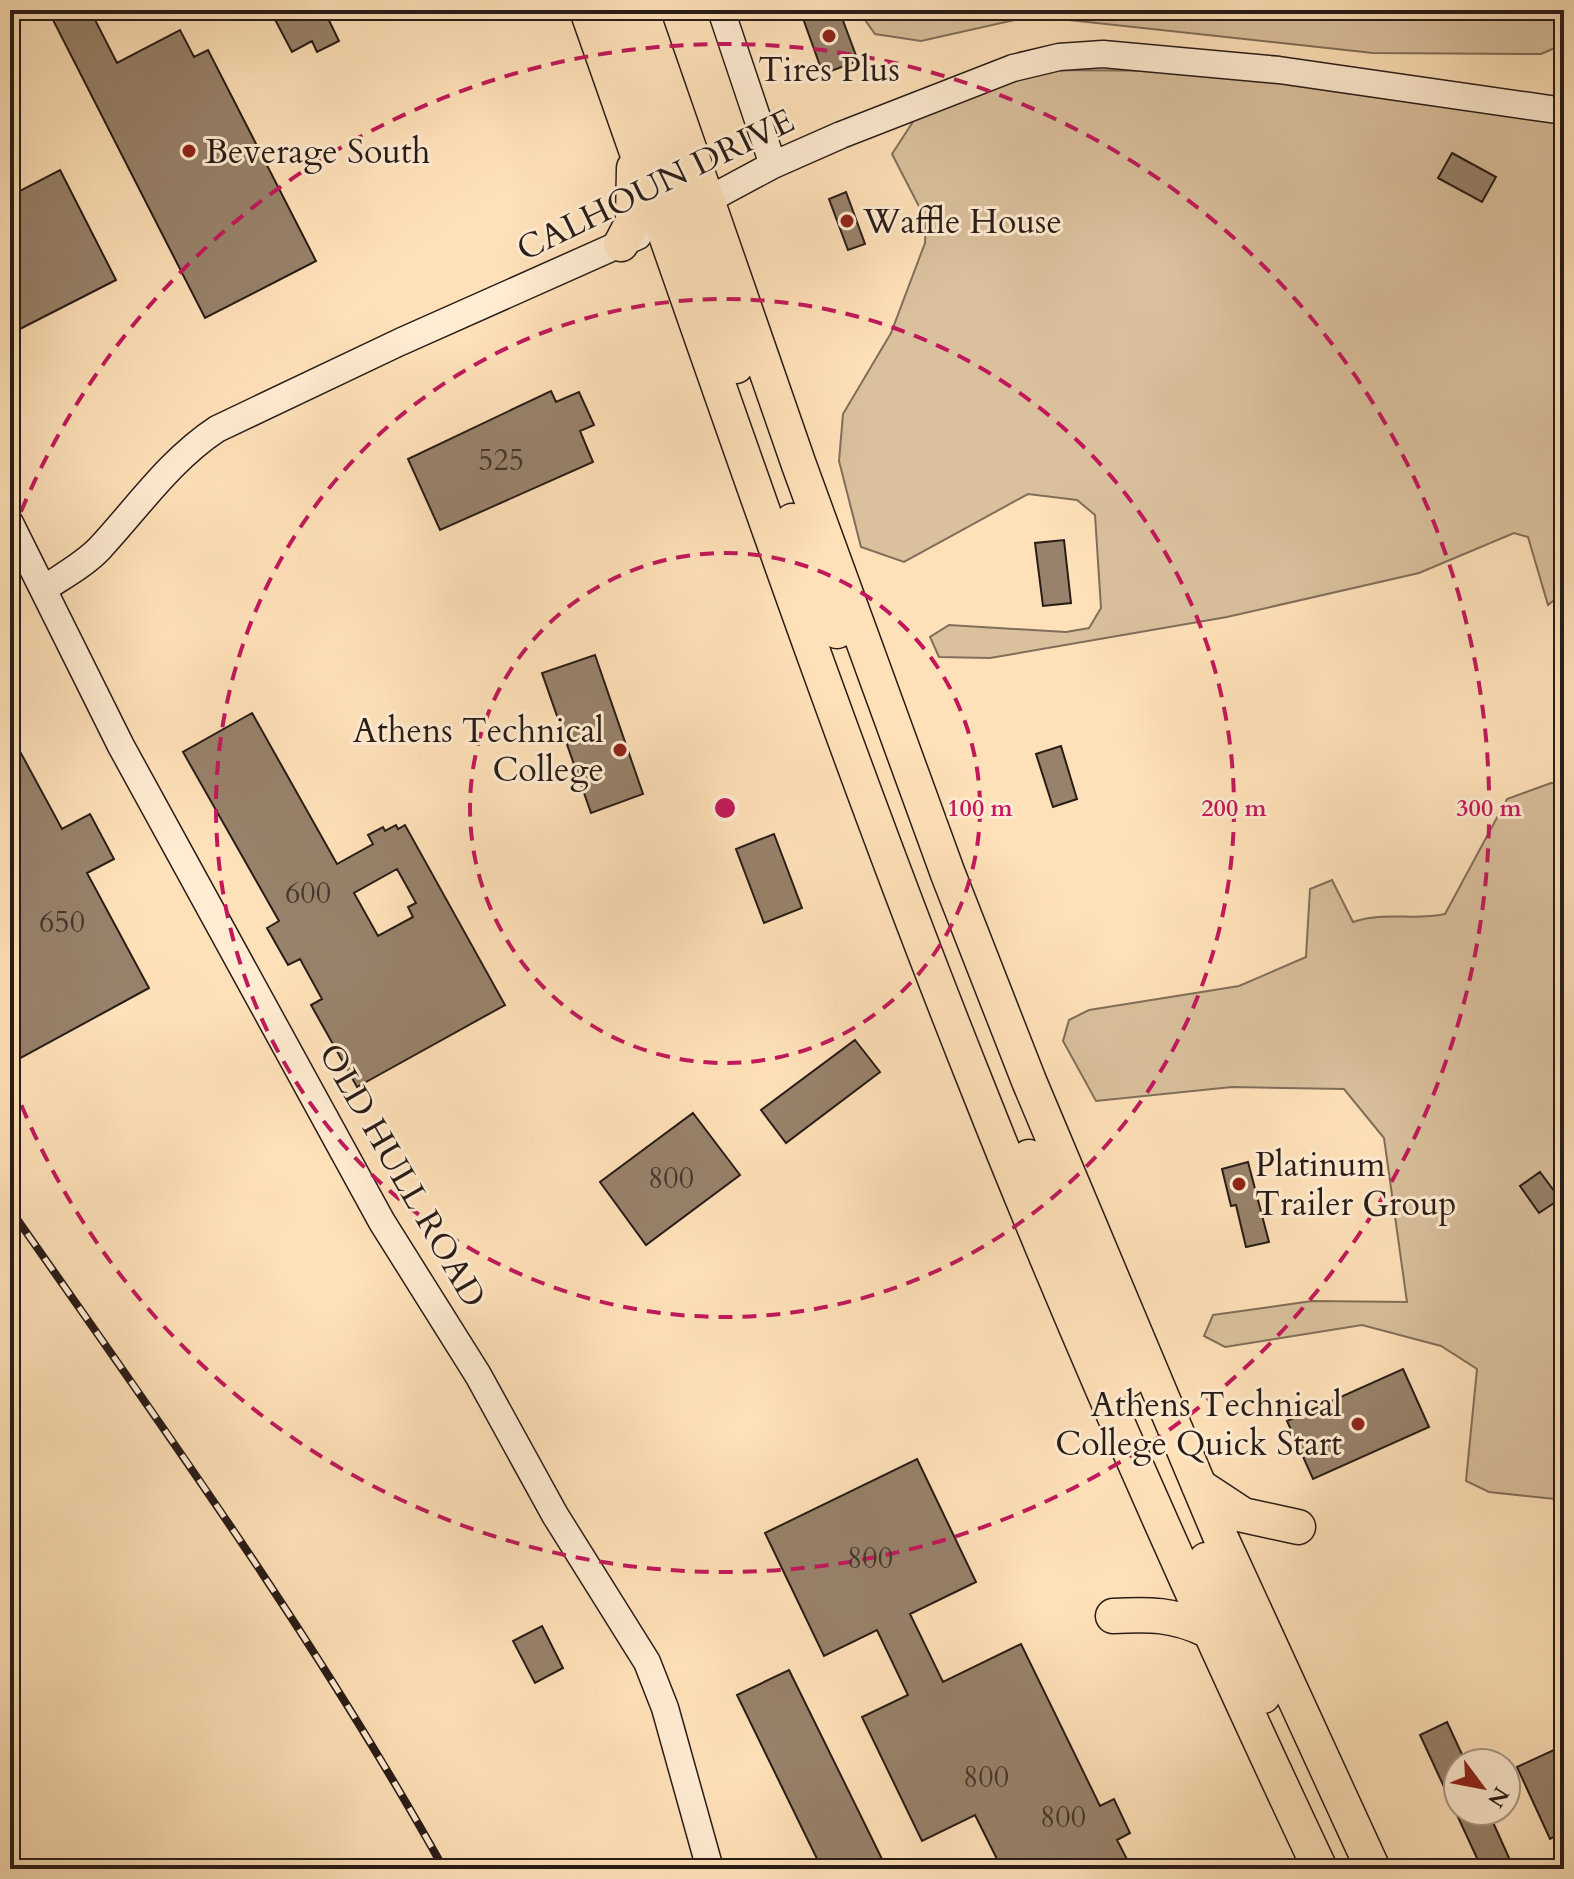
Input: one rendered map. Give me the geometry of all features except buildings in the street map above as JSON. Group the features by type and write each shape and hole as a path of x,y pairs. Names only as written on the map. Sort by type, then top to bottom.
{"highway":[{"path":"587,10 633,140 685,212"},
{"path":"616,10 685,212 902,747 1061,1162 1199,1486 1373,1869"},
{"path":"641,10 685,212 757,496 954,1026 1207,1630 1320,1869"},
{"path":"621,244 633,221 633,140"},
{"path":"954,1026 985,1063 1059,1218 1272,1718 1308,1790 1354,1869"},
{"path":"1199,1486 1243,1515 1298,1527"},
{"path":"1113,1616 1162,1613 1179,1616 1207,1630"}],"street":[{"path":"721,10 773,165"},
{"name":"CALHOUN DRIVE","path":"45,588 98,551 138,501 200,441 217,429 400,342 621,244 773,165 1013,68 1074,56 1103,54 1279,70 1564,111"},
{"name":"OLD HULL ROAD","path":"10,523 121,746 382,1222 478,1375 555,1515 647,1662 665,1708 710,1869"}],"shaded area":[{"path":"858,10 1564,10 1564,44 1541,54 1373,53 1032,16 921,41 875,34"},
{"path":"1029,70 1209,71 1564,119 1564,592 1548,605 1528,537 1514,533 1419,573 1227,617 990,658 939,657 930,637 949,625 1066,632 1089,628 1101,608 1095,515 1077,500 1028,494 904,562 861,547 839,461 843,414 891,333 925,243 926,220 892,154 918,114"},
{"path":"1551,783 1564,785 1564,1500 1489,1492 1466,1481 1477,1369 1441,1346 1362,1325 1225,1347 1204,1336 1213,1315 1312,1301 1407,1302 1384,1138 1344,1089 1232,1087 1096,1101 1063,1041 1069,1020 1089,1010 1239,986 1306,957 1310,889 1332,880 1353,922 1376,917 1445,914 1507,799"}],"railway":[{"path":"10,1209 290,1616 395,1783 444,1869"}],"place":[{"name":"Tires Plus","path":"829,36"},
{"name":"Beverage South","path":"189,151"},
{"name":"Waffle House","path":"847,221"},
{"name":"Athens Technical College","path":"620,750"},
{"name":"Platinum Trailer Group","path":"1239,1184"},
{"name":"Athens Technical College Quick Start","path":"1358,1424"}]}
